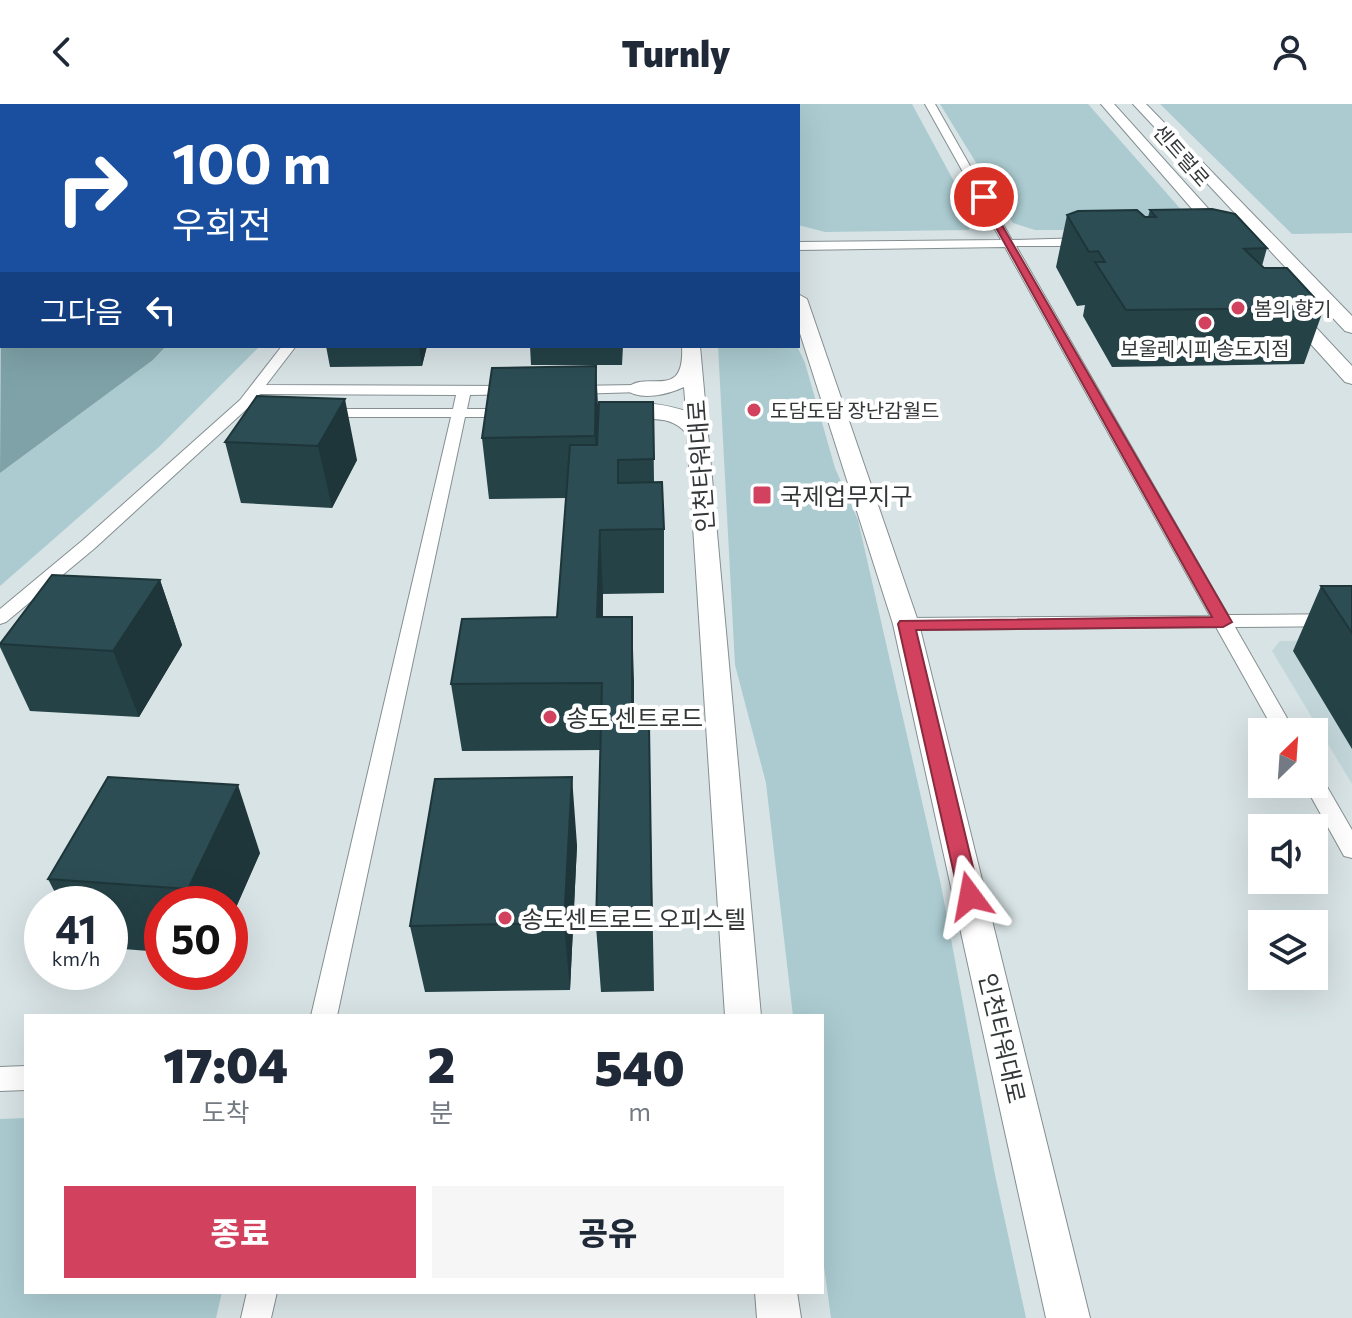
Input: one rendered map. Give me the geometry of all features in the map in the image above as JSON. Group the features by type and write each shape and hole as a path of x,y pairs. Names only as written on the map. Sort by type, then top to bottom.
{"main road":[{"name":"센트럴로","path":"1107,104 1233,243"},
{"name":"센트럴로","path":"1139,104 1352,327"},
{"path":"1187,195 1197,219 1193,226"},
{"path":"1275,294 1352,378"},
{"name":"인천타워대로","path":"800,305 906,624 1068,1318"},
{"path":"636,389 674,386 688,377 692,355"},
{"name":"인천타워대로","path":"692,355 743,1014"},
{"path":"625,411 663,411 683,416 698,434"},
{"path":"776,1294 779,1318"}],"street":[{"path":"930,104 1277,718"},
{"path":"1233,243 1269,240"},
{"path":"800,246 1098,242"},
{"path":"0,618 89,544 239,408 287,348"},
{"path":"255,389 301,392 528,390"},
{"path":"559,390 636,389"},
{"path":"324,1014 464,391"},
{"path":"239,408 266,411"},
{"path":"307,413 524,412"},
{"path":"906,624 1352,620"},
{"path":"1323,798 1352,850"},
{"path":"0,1079 24,1078"},
{"path":"256,1318 262,1294"}],"shaded area":[{"path":"800,104 912,104 977,224 968,230 825,232 800,226"},
{"path":"940,104 1088,104 1185,214 1159,230 1035,230 1013,223"},
{"path":"1160,104 1352,104 1352,233 1292,234"},
{"path":"1,348 164,348 153,360 0,473"},
{"path":"164,348 258,348 159,447 0,586 0,473 153,360"},
{"path":"718,348 798,348 835,468 858,520 941,885 994,1170 1026,1318 831,1318 824,1267 824,1014 793,1014 766,783 735,665"},
{"path":"1352,640 1352,784 1328,744 1328,718 1312,718 1272,651 1280,641"},
{"path":"24,1118 24,1294 222,1294 216,1318 0,1318 0,1119"}],"building":[{"path":"1212,209 1235,214 1267,248 1244,249 1264,268 1287,268 1324,308 1126,310 1095,262 1105,262 1098,251 1089,252 1067,215 1078,211 1137,210 1145,217 1156,217 1150,210"},
{"path":"596,366 595,436 482,438 492,368"},
{"path":"257,396 345,399 318,446 225,442"},
{"path":"599,402 653,402 654,459 618,460 618,483 662,482 664,529 600,530 597,617 632,617 632,724 649,724 652,924 596,926 602,683 451,684 462,619 557,617 570,445 597,445"},
{"path":"52,575 160,580 113,651 0,644"},
{"path":"1321,586 1352,586 1352,633"},
{"path":"108,777 238,785 189,886 48,879"},
{"path":"572,777 564,923 410,926 435,779"}],"place":[{"name":"봄의 향기","path":"1238,308"},
{"name":"보울레시피 송도지점","path":"1205,323"},
{"name":"도담도담 장난감월드","path":"754,410"},
{"name":"국제업무지구","path":"762,495"},
{"name":"송도 센트로드","path":"550,717"},
{"name":"송도센트로드 오피스텔","path":"505,918"}],"route":[{"path":"970,896 906,624 1223,622 984,197"}]}
